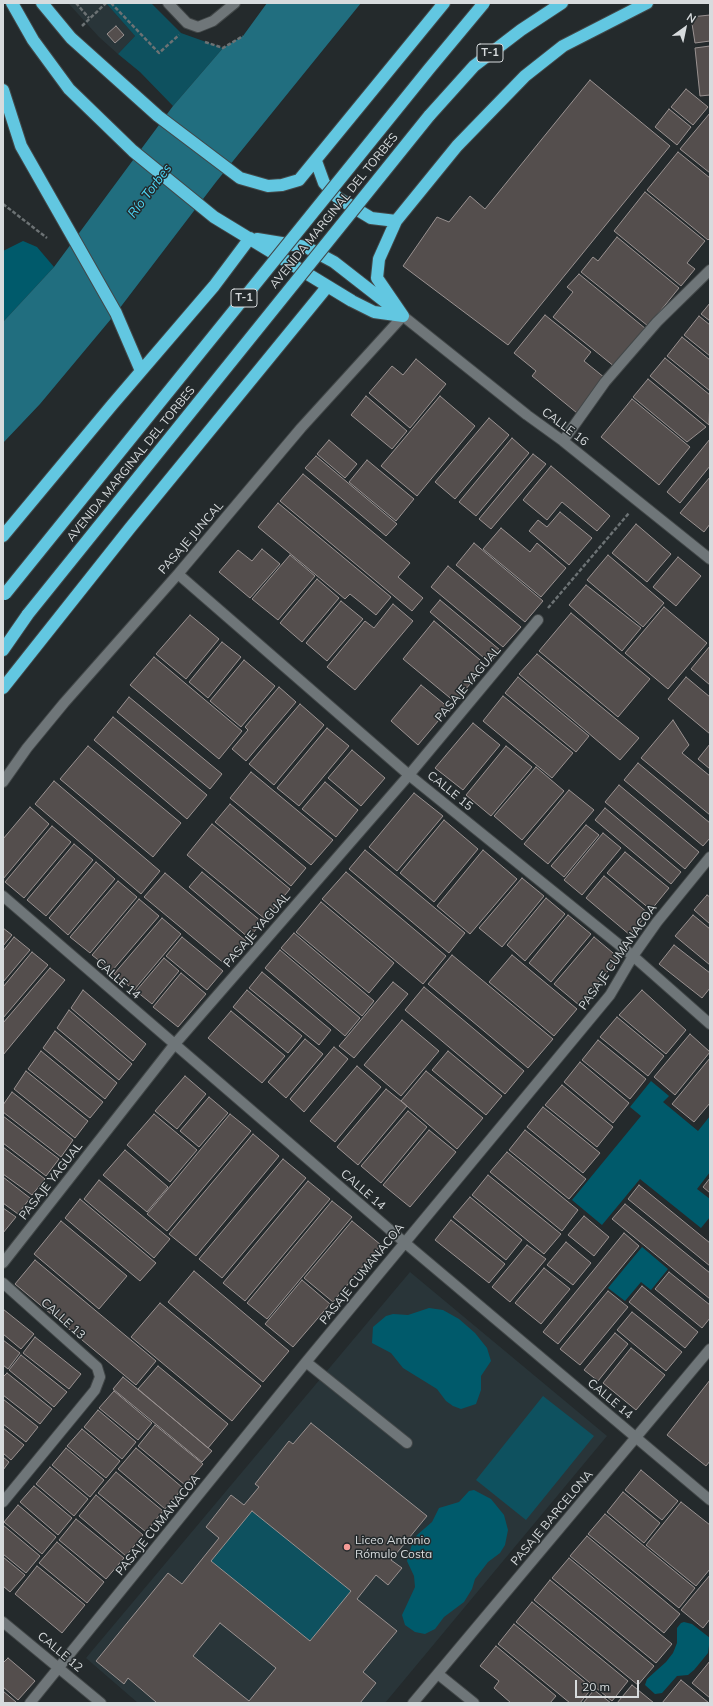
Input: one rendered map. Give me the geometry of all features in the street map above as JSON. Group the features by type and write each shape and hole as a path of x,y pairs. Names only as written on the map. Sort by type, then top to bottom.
{"highway":[{"path":"12,3 33,40 69,89 133,151 214,216 327,287 374,312 403,316"},
{"path":"42,3 71,38 158,116 240,178 268,186 282,185 299,180 444,3"},
{"name":"AVENIDA MARGINAL DEL TORBES","path":"4,596 429,69 484,3"},
{"name":"AVENIDA MARGINAL DEL TORBES","path":"3,650 28,614 429,116 474,66 520,30 562,3"},
{"path":"403,316 377,278 379,259 396,221 457,146 525,76 563,46 648,3"},
{"path":"3,90 21,146 116,312 142,371"},
{"path":"316,161 324,183 338,198 371,218 396,221"},
{"path":"250,238 306,247 334,262 403,316"},
{"path":"3,536 214,286 250,238"},
{"path":"3,688 135,522 327,287"}],"street":[{"path":"168,3 187,23 198,27 213,21 235,3"},
{"path":"563,441 605,382 658,322 710,270"},
{"name":"CALLE 16","path":"403,316 527,415 563,441 710,559"},
{"name":"PASAJE JUNCAL","path":"3,782 27,748 64,703 178,574 301,428 403,316"},
{"name":"CALLE 15","path":"178,574 409,775 633,956 710,1024"},
{"name":"PASAJE YAGUAL","path":"3,1263 174,1045 409,775 538,620"},
{"name":"PASAJE CUMANACOA","path":"30,1703 60,1668 404,1242 610,995 633,956 657,922 710,858"},
{"name":"CALLE 14","path":"3,896 404,1242 710,1500"},
{"name":"CALLE 13","path":"3,1283 97,1367 100,1377 96,1390 3,1502"},
{"name":"PASAJE BARCELONA","path":"413,1703 710,1349"},
{"path":"306,1362 407,1443"},
{"name":"CALLE 12","path":"3,1622 101,1703"},
{"path":"438,1674 474,1703"}],"path":[{"path":"76,3 89,18"},
{"path":"71,38 89,18 106,3"},
{"path":"111,3 159,53 181,34"},
{"path":"3,204 47,238"},
{"path":"538,620 638,502"}],"shaded area":[{"path":"68,3 106,3 135,36 118,54 99,37"},
{"path":"106,3 151,3 181,33 223,48 173,106 140,72 118,54 135,36"},
{"path":"23,241 37,247 54,267 3,322 3,251"},
{"path":"651,1081 669,1096 663,1102 698,1131 710,1116 710,1172 697,1189 710,1199 710,1217 701,1228 640,1179 602,1225 572,1200 641,1116 630,1107"},
{"path":"642,1247 668,1269 651,1290 641,1282 625,1301 608,1288"},
{"name":"Liceo Antonio Rómulo Costa","path":"410,1272 607,1436 385,1703 138,1703 86,1658"},
{"path":"429,1308 443,1310 459,1319 475,1333 487,1348 491,1361 481,1376 481,1390 476,1404 461,1409 453,1406 446,1401 437,1389 403,1368 391,1353 372,1343 373,1327 386,1316 393,1314 408,1315"},
{"path":"543,1396 594,1436 526,1520 476,1480"},
{"path":"474,1490 491,1499 504,1515 508,1530 505,1545 500,1553 488,1562 475,1579 472,1589 464,1602 444,1617 435,1629 425,1634 415,1632 405,1625 402,1615 415,1587 414,1576 407,1561 412,1544 417,1535 432,1522 439,1508 459,1502 469,1491"},
{"path":"252,1511 351,1591 310,1641 211,1561"},
{"path":"684,1622 692,1624 710,1638 708,1653 688,1675 677,1676 662,1693 655,1694 645,1685 647,1679 666,1662 673,1653 677,1643 677,1628"}],"water":[{"name":"Río Torbes","path":"267,3 361,3 216,182 116,313 40,404 3,443 3,322 54,267 173,106 223,48 243,36"}],"building":[{"path":"710,15 710,41 695,43 691,17"},
{"path":"116,26 124,35 115,43 107,34"},
{"path":"710,46 710,95 700,96 695,48"},
{"path":"590,80 670,146 508,345 403,266 437,217 449,222 470,196 485,209"},
{"path":"686,89 708,107 693,125 671,107"},
{"path":"669,109 691,127 677,145 655,127"},
{"path":"710,113 710,173 680,149"},
{"path":"678,152 710,178 710,238 708,240 647,190"},
{"path":"645,192 705,241 687,263 695,269 681,286 614,231"},
{"path":"617,237 679,288 648,326 581,272 593,257 598,261"},
{"path":"579,274 646,329 615,367 553,317 573,292 567,287"},
{"path":"710,303 710,321 701,314"},
{"path":"545,315 591,352 584,361 605,378 577,413 532,376 536,371 514,353"},
{"path":"699,316 710,325 710,356 684,335"},
{"path":"682,337 710,360 710,391 667,356"},
{"path":"665,358 710,395 709,425 650,376"},
{"path":"416,359 446,384 410,428 369,393 392,366 403,375"},
{"path":"648,379 706,427 687,442 633,397"},
{"path":"366,396 407,431 392,449 351,415"},
{"path":"440,396 475,426 417,496 381,466"},
{"path":"632,399 690,447 659,485 601,437"},
{"path":"489,418 509,435 455,499 435,482"},
{"path":"512,438 529,453 476,516 459,502"},
{"path":"710,439 710,466 680,503 667,492"},
{"path":"329,440 357,464 345,478 317,454"},
{"path":"533,454 546,464 491,529 479,519"},
{"path":"316,456 397,524 386,536 305,468"},
{"path":"367,460 414,499 396,521 349,482"},
{"path":"551,466 610,516 597,531 562,502 547,520 523,500"},
{"path":"303,474 410,563 398,577 423,598 412,611 280,501"},
{"path":"710,477 710,524 704,532 680,513"},
{"path":"278,503 391,597 376,615 350,594 345,599 258,527"},
{"path":"560,512 592,538 569,565 529,531 538,520 547,527"},
{"path":"636,524 671,554 647,582 612,553"},
{"path":"501,528 530,552 537,543 566,568 541,597 483,549"},
{"path":"474,543 543,601 525,622 456,565"},
{"path":"262,549 280,564 250,598 219,572 238,550 252,561"},
{"path":"290,555 315,576 278,620 252,599"},
{"path":"608,555 664,603 643,627 587,580"},
{"path":"678,557 701,576 676,606 653,587"},
{"path":"448,566 521,627 503,647 431,587"},
{"path":"317,579 339,598 302,642 280,623"},
{"path":"586,585 641,628 622,651 569,605"},
{"path":"440,600 500,650 490,663 430,612"},
{"path":"341,601 363,619 327,661 306,643"},
{"path":"393,604 413,621 355,690 327,667 365,621 374,628"},
{"path":"664,607 707,643 668,689 625,653"},
{"path":"571,613 650,679 618,717 539,651"},
{"path":"190,615 219,639 186,679 156,654"},
{"path":"434,621 486,665 455,702 403,659"},
{"path":"222,642 241,657 208,698 189,682"},
{"path":"710,646 710,685 691,669"},
{"path":"537,654 639,738 620,760 519,674"},
{"path":"154,657 242,731 219,759 130,685"},
{"path":"244,660 275,686 241,727 210,701"},
{"path":"518,677 589,736 576,752 505,693"},
{"path":"686,677 710,697 710,734 668,699"},
{"path":"421,685 449,708 418,745 391,721"},
{"path":"279,687 296,702 246,761 232,749 248,730 245,727"},
{"path":"503,696 573,753 552,778 483,721"},
{"path":"129,697 222,774 210,789 117,712"},
{"path":"300,704 324,725 274,785 249,764"},
{"path":"113,717 207,795 187,819 94,740"},
{"path":"673,720 689,745 682,753 710,776 710,815 641,758"},
{"path":"473,723 500,745 463,790 435,768"},
{"path":"327,728 349,746 299,806 277,788"},
{"path":"710,744 710,769 698,759"},
{"path":"88,746 181,823 153,857 60,779"},
{"path":"506,746 532,767 491,816 466,795"},
{"path":"352,750 385,778 361,806 328,778"},
{"path":"638,763 710,823 710,838 703,846 624,780"},
{"path":"536,767 564,791 522,840 494,816"},
{"path":"251,772 333,840 311,865 230,798"},
{"path":"54,781 160,871 141,894 35,804"},
{"path":"325,782 358,810 336,837 302,809"},
{"path":"619,785 699,852 685,869 605,802"},
{"path":"569,790 594,810 548,864 524,844"},
{"path":"414,793 443,816 397,871 369,847"},
{"path":"230,804 306,868 291,886 215,822"},
{"path":"30,807 49,824 3,879 3,839"},
{"path":"605,808 681,872 671,884 595,820"},
{"path":"444,820 478,849 434,902 400,873"},
{"path":"212,824 290,889 265,919 187,855"},
{"path":"586,825 599,835 564,877 551,866"},
{"path":"52,826 71,842 24,898 5,882"},
{"path":"603,833 621,848 582,895 564,880"},
{"path":"74,844 93,860 46,916 27,900"},
{"path":"365,850 465,933 449,953 349,869"},
{"path":"483,850 517,879 470,934 437,906"},
{"path":"625,852 669,888 651,910 607,873"},
{"path":"96,862 115,879 68,935 49,918"},
{"path":"202,872 262,922 249,938 189,887"},
{"path":"346,872 446,956 423,984 322,899"},
{"path":"165,873 246,941 226,965 144,897"},
{"path":"604,876 648,913 630,935 586,898"},
{"path":"522,878 544,896 502,947 479,928"},
{"path":"118,881 137,897 90,953 70,937"},
{"path":"707,895 710,897 710,924 694,910"},
{"path":"546,898 565,914 525,961 507,945"},
{"path":"139,899 159,916 112,971 92,955"},
{"path":"321,902 394,963 369,993 296,932"},
{"path":"568,915 591,934 551,982 529,963"},
{"path":"693,915 710,929 710,965 675,936"},
{"path":"162,918 181,934 134,990 114,974"},
{"path":"3,928 12,935 3,946"},
{"path":"294,933 374,1001 362,1016 281,948"},
{"path":"14,937 30,950 3,982 3,951"},
{"path":"182,937 223,971 207,990 166,956"},
{"path":"594,937 619,958 579,1005 554,984"},
{"path":"674,945 710,973 710,988 702,998 659,964"},
{"path":"280,950 360,1018 345,1036 265,968"},
{"path":"32,952 48,965 3,1018 3,987"},
{"path":"452,955 553,1039 528,1068 428,984"},
{"path":"512,955 577,1009 554,1036 489,982"},
{"path":"164,958 179,971 152,1004 136,991"},
{"path":"50,968 65,980 3,1055 3,1023"},
{"path":"262,972 331,1030 319,1045 249,988"},
{"path":"181,973 206,994 178,1027 153,1007"},
{"path":"393,982 408,994 354,1058 339,1046"},
{"path":"424,987 524,1071 505,1094 405,1010"},
{"path":"83,990 146,1044 133,1061 71,1008"},
{"path":"247,990 302,1036 288,1053 233,1007"},
{"path":"642,990 686,1030 666,1054 619,1015"},
{"path":"69,1010 132,1064 119,1080 57,1028"},
{"path":"231,1011 285,1056 262,1083 208,1038"},
{"path":"617,1017 664,1056 648,1076 600,1037"},
{"path":"402,1020 439,1051 401,1096 364,1065"},
{"path":"55,1031 117,1083 105,1099 43,1048"},
{"path":"690,1034 710,1052 675,1095 654,1077"},
{"path":"305,1039 323,1054 286,1098 268,1082"},
{"path":"598,1040 646,1079 630,1099 582,1060"},
{"path":"334,1047 348,1059 304,1112 290,1099"},
{"path":"41,1051 103,1102 90,1118 28,1069"},
{"path":"448,1051 502,1096 486,1115 432,1070"},
{"path":"710,1058 710,1103 694,1122 672,1104"},
{"path":"580,1062 629,1103 613,1123 564,1082"},
{"path":"357,1066 381,1087 335,1142 310,1121"},
{"path":"26,1071 88,1121 75,1138 14,1089"},
{"path":"426,1071 483,1118 457,1149 401,1101"},
{"path":"185,1076 206,1094 177,1129 155,1111"},
{"path":"562,1085 613,1127 597,1147 545,1105"},
{"path":"386,1089 407,1106 358,1165 337,1147"},
{"path":"12,1092 73,1140 61,1157 3,1112 3,1105"},
{"path":"209,1097 228,1113 199,1147 180,1131"},
{"path":"543,1107 600,1153 583,1173 527,1127"},
{"path":"408,1111 427,1127 381,1183 361,1166"},
{"path":"154,1114 197,1150 170,1182 127,1145"},
{"path":"230,1114 251,1131 167,1231 147,1214"},
{"path":"3,1116 59,1159 46,1176 3,1143"},
{"path":"429,1130 456,1152 410,1207 383,1185"},
{"path":"525,1130 586,1179 569,1199 509,1150"},
{"path":"253,1134 279,1156 196,1256 169,1234"},
{"path":"3,1147 45,1179 32,1195 3,1174"},
{"path":"125,1150 168,1187 147,1212 103,1175"},
{"path":"507,1152 578,1210 562,1231 490,1172"},
{"path":"283,1159 306,1178 222,1278 199,1259"},
{"path":"488,1175 561,1234 544,1254 472,1195"},
{"path":"3,1177 30,1198 18,1214 3,1203"},
{"path":"710,1178 710,1193 703,1187"},
{"path":"99,1180 170,1239 154,1258 84,1199"},
{"path":"308,1181 330,1199 245,1301 223,1283"},
{"path":"639,1185 710,1243 710,1266 628,1199"},
{"path":"470,1197 522,1240 506,1260 453,1217"},
{"path":"80,1199 156,1263 140,1281 65,1218"},
{"path":"332,1201 352,1217 267,1319 247,1303"},
{"path":"625,1204 710,1273 710,1299 612,1219"},
{"path":"3,1208 16,1217 3,1233"},
{"path":"584,1216 609,1237 594,1256 568,1235"},
{"path":"451,1220 505,1264 489,1283 435,1240"},
{"path":"61,1221 127,1276 99,1309 34,1254"},
{"path":"352,1221 381,1245 333,1302 304,1278"},
{"path":"624,1233 639,1246 558,1344 543,1332"},
{"path":"566,1242 591,1263 573,1285 547,1265"},
{"path":"527,1245 546,1259 510,1302 492,1287"},
{"path":"35,1260 156,1361 136,1385 15,1284"},
{"path":"544,1268 570,1289 541,1324 515,1303"},
{"path":"194,1271 289,1351 263,1382 168,1302"},
{"path":"669,1272 710,1305 710,1318 702,1328 655,1289"},
{"path":"302,1280 330,1304 293,1347 265,1324"},
{"path":"642,1286 698,1332 685,1348 629,1302"},
{"path":"608,1291 628,1307 580,1365 560,1349"},
{"path":"160,1303 261,1386 232,1421 131,1337"},
{"path":"3,1309 34,1334 21,1349 3,1334"},
{"path":"632,1312 682,1352 666,1371 617,1330"},
{"path":"615,1333 628,1344 598,1381 584,1370"},
{"path":"35,1337 81,1374 69,1389 23,1353"},
{"path":"3,1340 20,1353 8,1369 3,1365"},
{"path":"631,1348 665,1375 636,1410 603,1383"},
{"path":"21,1355 67,1392 54,1407 9,1370"},
{"path":"158,1366 228,1424 208,1448 138,1389"},
{"path":"7,1373 52,1409 40,1424 3,1395 3,1377"},
{"path":"123,1377 212,1451 202,1462 113,1389"},
{"path":"710,1380 710,1461 706,1466 667,1435"},
{"path":"114,1391 152,1423 138,1440 99,1408"},
{"path":"3,1399 38,1427 26,1442 3,1424"},
{"path":"98,1410 136,1442 122,1459 84,1427"},
{"path":"311,1423 427,1516 391,1560 402,1568 388,1585 376,1575 357,1599 397,1631 363,1672 376,1683 360,1703 155,1703 156,1702 128,1678 124,1684 96,1661 168,1573 182,1584 219,1538 206,1527 231,1495 244,1505 259,1487 255,1484 289,1441 293,1444","holes":["252,1511 351,1591 310,1641 211,1561","220,1623 276,1668 249,1701 193,1656"]},
{"path":"155,1425 203,1464 185,1485 138,1446"},
{"path":"3,1428 24,1445 11,1460 3,1453"},
{"path":"82,1429 120,1461 106,1478 67,1446"},
{"path":"66,1448 104,1480 90,1497 52,1465"},
{"path":"136,1448 183,1488 165,1509 118,1469"},
{"path":"3,1457 9,1462 3,1470"},
{"path":"50,1467 88,1499 74,1516 36,1484"},
{"path":"641,1470 678,1501 662,1520 625,1490"},
{"path":"116,1472 163,1511 146,1532 98,1493"},
{"path":"34,1486 72,1518 58,1535 20,1502"},
{"path":"623,1492 660,1523 644,1543 607,1512"},
{"path":"96,1495 143,1535 126,1556 79,1516"},
{"path":"681,1502 710,1525 710,1569 696,1586 646,1545"},
{"path":"18,1505 56,1537 42,1554 4,1522"},
{"path":"605,1514 695,1588 679,1608 588,1534"},
{"path":"76,1519 124,1558 106,1579 59,1540"},
{"path":"3,1525 40,1556 26,1573 3,1554"},
{"path":"587,1536 680,1614 664,1633 570,1556"},
{"path":"57,1542 104,1582 87,1603 39,1563"},
{"path":"3,1557 25,1575 10,1592 3,1586"},
{"path":"569,1558 672,1644 656,1663 552,1578"},
{"path":"37,1566 85,1605 62,1633 15,1594"},
{"path":"710,1575 710,1619 703,1628 681,1610"},
{"path":"550,1580 654,1666 638,1685 534,1600"},
{"path":"532,1602 628,1681 612,1701 516,1622"},
{"path":"514,1624 592,1688 580,1703 570,1703 498,1644"},
{"path":"496,1646 556,1696 550,1703 511,1703 494,1688 499,1681 480,1666"},
{"path":"8,1658 35,1681 18,1700 3,1687 3,1663"},
{"path":"710,1661 710,1698 692,1683"},
{"path":"681,1680 709,1703 662,1703"},
{"path":"632,1685 654,1703 617,1703"},
{"path":"594,1690 611,1703 583,1703"},
{"path":"3,1691 16,1702 16,1703 3,1703"}],"place":[{"name":"Liceo Antonio Rómulo Costa","path":"347,1547"}]}
